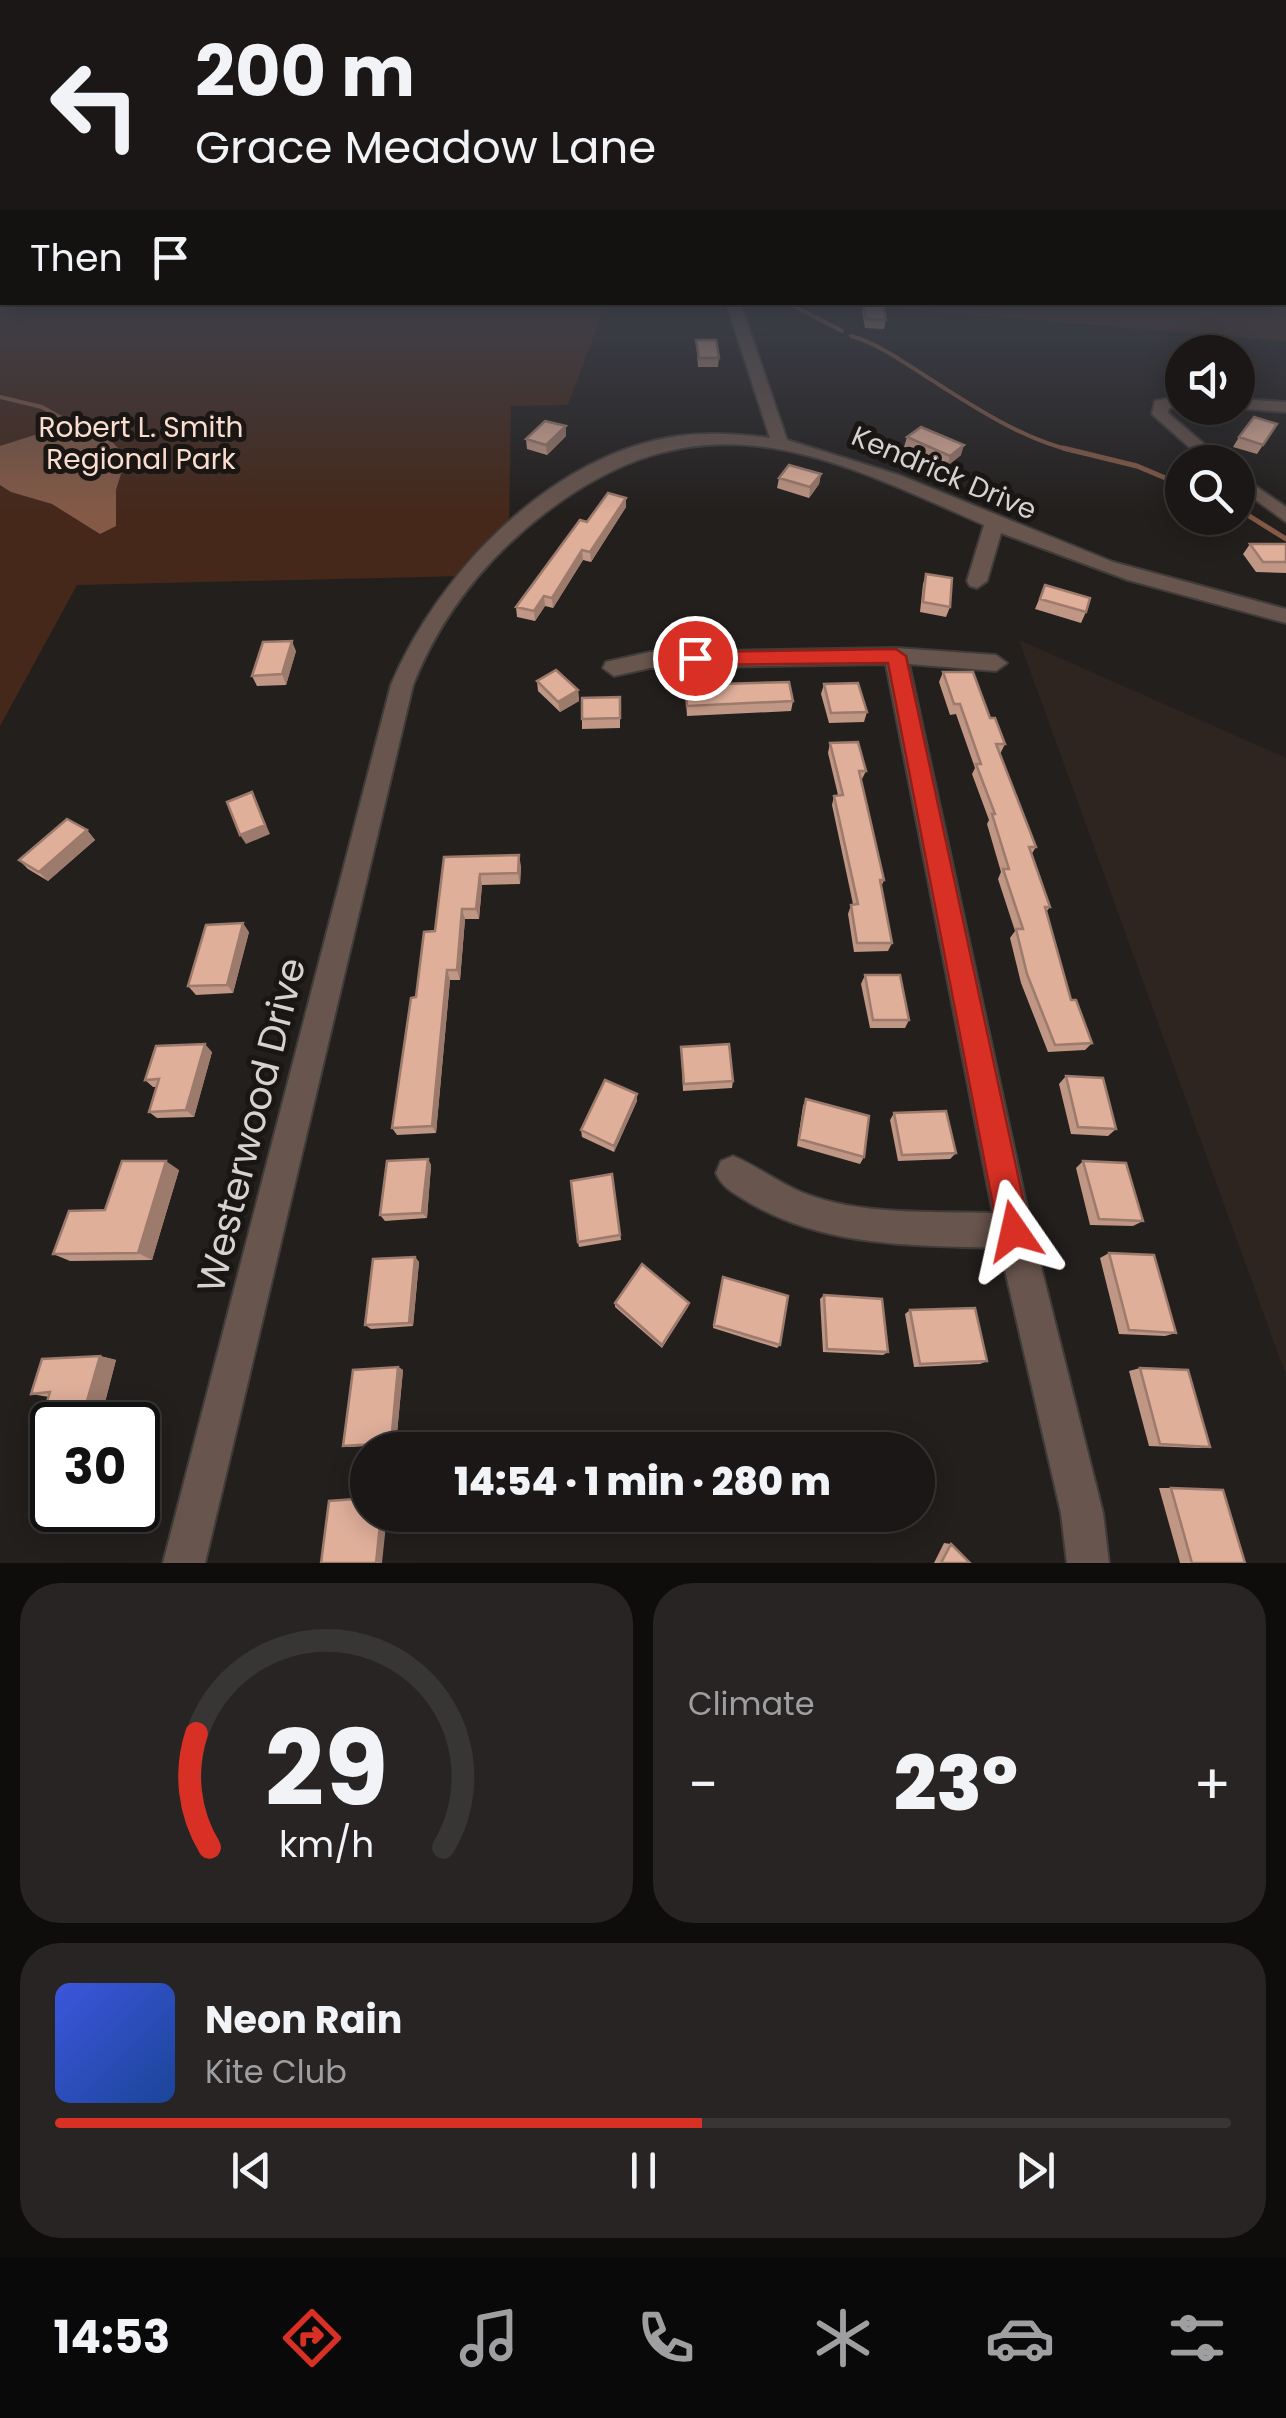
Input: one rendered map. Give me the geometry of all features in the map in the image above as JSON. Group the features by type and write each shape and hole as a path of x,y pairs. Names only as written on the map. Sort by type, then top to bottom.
{"street":[{"path":"756,368 777,426 779,444"},
{"path":"1255,405 1286,407"},
{"path":"1173,425 1196,445"},
{"name":"Kendrick Drive","path":"396,708 412,659 433,620 464,576 509,532 564,490 618,458 662,444 700,439 779,444 851,461 994,524 1115,570 1286,616"},
{"path":"1255,492 1286,516"},
{"path":"976,581 994,524"},
{"path":"614,668 665,660 896,656 950,657 996,664"},
{"path":"896,656 1014,1231 1082,1514 1088,1563"},
{"name":"Westerwood Drive","path":"184,1563 396,708"},
{"path":"733,1173 774,1198 815,1215 852,1223 1014,1231"}],"shaded area":[{"path":"88,418 123,453 124,464 116,490 116,526 100,534 52,504 0,485 0,446"},
{"path":"1019,640 1286,758 1286,1375"}],"green space":[{"name":"Robert L. Smith Regional Park","path":"0,368 582,368 568,405 511,406 509,531 464,576 77,585 0,726"}],"building":[{"path":"1255,417 1277,424 1263,445 1239,437 1248,425 1255,425"},
{"path":"545,421 566,426 546,445 526,439"},
{"path":"921,427 964,445 950,456 907,437"},
{"path":"789,465 821,474 810,487 779,478"},
{"path":"608,493 626,498 590,552 582,550 552,598 544,596 534,611 516,607 580,520 587,522"},
{"path":"1250,544 1286,544 1286,562 1263,562"},
{"path":"926,574 952,578 950,607 923,602"},
{"path":"1045,585 1090,598 1086,612 1040,599"},
{"path":"292,641 282,674 252,676 263,642"},
{"path":"556,670 578,690 558,702 537,681"},
{"path":"943,672 973,672 990,718 995,718 1005,744 996,744 1036,847 1029,847 1050,907 1045,907 1071,1000 1076,1000 1092,1043 1055,1045 1027,974 1016,929 1023,929 1003,869 1009,869 995,814 976,764 981,764 960,704 954,704"},
{"path":"789,682 793,701 687,706 685,685"},
{"path":"858,683 867,712 831,713 824,684"},
{"path":"620,697 620,718 582,719 582,698"},
{"path":"858,742 866,771 859,771 884,880 880,880 892,943 857,943 851,905 858,904 834,796 843,795 830,743"},
{"path":"252,792 265,825 240,835 227,802"},
{"path":"67,819 87,830 39,872 19,860"},
{"path":"519,855 518,873 480,874 476,909 462,909 457,970 447,970 432,1126 392,1128 411,998 416,997 424,932 435,931 444,857"},
{"path":"243,923 227,985 188,986 206,925"},
{"path":"865,975 900,975 909,1020 873,1020"},
{"path":"205,1044 186,1110 149,1112 159,1079 145,1080 156,1046"},
{"path":"729,1044 733,1081 684,1084 681,1047"},
{"path":"1066,1076 1103,1078 1116,1129 1078,1127"},
{"path":"605,1080 637,1094 614,1146 581,1130"},
{"path":"806,1099 869,1116 864,1157 799,1139"},
{"path":"946,1111 956,1153 902,1155 894,1113"},
{"path":"428,1159 422,1213 380,1215 387,1161"},
{"path":"122,1161 166,1161 138,1253 53,1254 69,1211 105,1210"},
{"path":"1083,1161 1126,1163 1143,1221 1099,1219"},
{"path":"612,1174 620,1235 578,1242 571,1181"},
{"path":"1109,1253 1154,1255 1176,1333 1129,1330"},
{"path":"415,1257 409,1323 365,1325 373,1259"},
{"path":"642,1264 689,1303 662,1345 615,1303"},
{"path":"723,1277 788,1296 780,1345 714,1325"},
{"path":"824,1295 882,1299 888,1352 827,1349"},
{"path":"975,1308 987,1361 920,1364 910,1310"},
{"path":"100,1356 87,1402 47,1402 50,1392 31,1394 42,1359"},
{"path":"398,1367 392,1432 350,1432 350,1446 343,1446 353,1370"},
{"path":"1140,1368 1188,1370 1210,1447 1160,1444"},
{"path":"1171,1488 1223,1490 1245,1563 1192,1563"},
{"path":"350,1499 350,1532 379,1532 376,1563 321,1563 329,1501"},
{"path":"951,1544 970,1563 941,1563"}],"waterway":[{"path":"912,368 998,420 1074,451"},
{"path":"0,397 42,407 69,422 66,429"},
{"path":"1063,448 1137,466 1165,478"},
{"path":"1255,520 1286,539"}],"route":[{"path":"695,658 896,656 1014,1231"}]}
